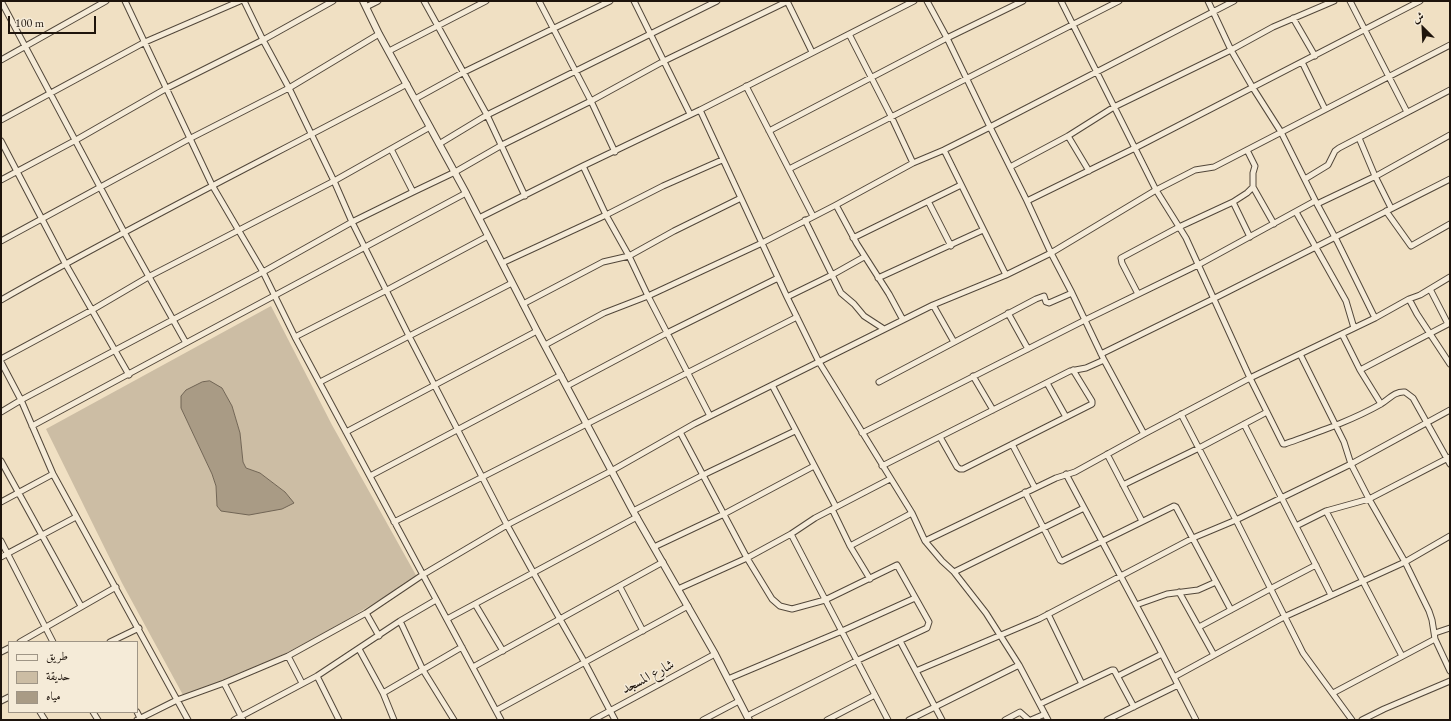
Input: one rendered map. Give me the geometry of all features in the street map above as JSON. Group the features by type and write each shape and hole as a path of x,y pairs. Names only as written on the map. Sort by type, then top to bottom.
{"street":[{"path":"1,1 102,187 124,232 150,276 186,343"},
{"path":"1,60 106,1"},
{"path":"125,1 212,185 263,272 295,337 394,522 424,574 436,600 497,710 501,720"},
{"path":"1,120 145,42 240,1"},
{"path":"244,1 262,40 289,88 312,135 352,222 482,478 615,720"},
{"path":"1,180 76,140 167,88 262,40 333,1"},
{"path":"363,1 379,34 455,172 537,331 637,517 715,654 748,718 856,661 928,626 929,622 897,565 825,600 792,609 780,606 772,599 747,558 680,432"},
{"path":"366,7 378,1"},
{"path":"424,1 487,115 525,196"},
{"path":"389,51 486,1"},
{"path":"539,1 591,101 614,152"},
{"path":"415,99 464,72 610,1"},
{"path":"634,1 690,114"},
{"path":"439,144 487,115 717,1"},
{"path":"1,412 263,272 352,222 455,172 664,61 787,1 812,52"},
{"path":"479,218 700,110 914,1"},
{"path":"927,1 947,38 1027,201 1050,253 1072,293 1104,360 1144,434"},
{"path":"769,131 947,38 1023,1"},
{"path":"1061,1 1156,190 1186,238 1250,378 1284,444 1336,426 1381,404 1399,392 1409,393 1414,398 1426,422 1449,460 1369,499 1326,511 1296,526"},
{"path":"788,169 966,78 1074,25 1118,1"},
{"path":"1208,1 1231,50 1281,132 1316,203 1335,236 1375,318"},
{"path":"545,345 604,314 648,296 762,243 836,205 913,162 944,150 990,127 1234,1"},
{"path":"1010,167 1068,136 1114,107 1231,50 1273,27 1334,1"},
{"path":"1350,1 1407,112"},
{"path":"1027,201 1136,148 1420,1"},
{"path":"1293,18 1315,56"},
{"path":"1,241 189,139 289,88 379,34"},
{"path":"848,34 891,116 913,162"},
{"path":"139,719 177,700 224,683 288,656 366,613 424,574 507,525 613,470 710,416 933,305 1006,275 1050,253 1156,190 1196,169 1214,167 1450,45"},
{"path":"1302,62 1325,109"},
{"path":"1,300 65,263 407,84"},
{"path":"746,86 813,216"},
{"path":"1305,179 1328,165 1335,151 1450,90"},
{"path":"700,110 796,317 819,362 912,513 925,541 954,572 986,613 1018,665 1048,720"},
{"path":"188,720 139,628 53,474 21,400 1,360 150,276 334,181 430,127"},
{"path":"862,433 1085,320 1198,265 1296,212 1375,176 1450,135"},
{"path":"1068,136 1089,171"},
{"path":"1359,138 1389,209 1411,246 1450,224"},
{"path":"1,141 65,263 129,375"},
{"path":"391,149 412,192"},
{"path":"944,150 960,185 1006,275"},
{"path":"1247,150 1255,166 1253,173 1253,187 1274,224"},
{"path":"502,262 722,160"},
{"path":"583,166 606,215 629,256 710,416"},
{"path":"1101,354 1450,179"},
{"path":"853,238 960,185"},
{"path":"1138,294 1122,263 1121,258 1179,227 1233,202 1253,187"},
{"path":"32,426 466,193"},
{"path":"523,304 603,262 629,256 674,231 741,198"},
{"path":"928,201 951,246"},
{"path":"1233,202 1250,237"},
{"path":"836,205 864,257 889,294 903,320"},
{"path":"1296,212 1348,304 1354,328"},
{"path":"805,220 841,293 854,304 864,316 884,329"},
{"path":"878,278 951,246 983,230"},
{"path":"295,337 488,236"},
{"path":"787,297 832,275 864,257"},
{"path":"925,541 1025,492 1066,474 1075,472 1250,378 1375,318 1409,299 1420,295 1450,277"},
{"path":"567,386 667,333 778,278"},
{"path":"320,382 512,282"},
{"path":"1360,370 1449,323 1430,289"},
{"path":"879,382 1043,296 1046,302 1049,303 1072,293"},
{"path":"1409,299 1450,364"},
{"path":"933,305 954,342"},
{"path":"1008,313 1028,349"},
{"path":"394,522 796,317"},
{"path":"346,432 537,331"},
{"path":"1342,334 1360,370 1381,404"},
{"path":"1300,354 1344,442 1351,464 1405,562 1431,615 1435,639 1450,671"},
{"path":"882,466 1073,370 1086,368 1104,360"},
{"path":"940,437 960,469 962,469 1066,417 1092,403 1073,370"},
{"path":"370,476 561,375"},
{"path":"973,376 993,410"},
{"path":"1047,383 1066,417"},
{"path":"772,385 814,466 850,546 870,579"},
{"path":"916,671 1048,614 1193,538 1236,520 1351,464 1450,410"},
{"path":"1123,485 1199,448 1267,412"},
{"path":"1181,414 1303,653 1352,720"},
{"path":"1244,424 1331,595"},
{"path":"634,510 795,431"},
{"path":"1012,444 1035,488"},
{"path":"1107,454 1142,521"},
{"path":"1,460 81,606"},
{"path":"654,547 724,514 814,466"},
{"path":"1,502 53,474"},
{"path":"1066,474 1196,720"},
{"path":"678,589 747,558 834,508 890,479"},
{"path":"1025,492 1060,560 1062,561 1142,521 1174,506 1176,507 1231,610"},
{"path":"954,572 1084,508"},
{"path":"1326,511 1402,656"},
{"path":"850,546 912,513"},
{"path":"1,557 76,517"},
{"path":"447,619 637,517"},
{"path":"791,534 888,720"},
{"path":"1174,677 1284,617 1405,562 1450,536"},
{"path":"1,541 52,641"},
{"path":"473,667 561,620 663,562"},
{"path":"1199,627 1270,588 1316,566"},
{"path":"1136,605 1162,595 1198,590 1216,582"},
{"path":"620,586 643,631"},
{"path":"22,641 116,587"},
{"path":"1179,592 1214,655"},
{"path":"728,679 842,631 915,598"},
{"path":"234,720 242,718 302,683 317,676 436,600"},
{"path":"475,604 503,651"},
{"path":"497,710 688,606"},
{"path":"366,613 379,636"},
{"path":"1048,614 1082,684"},
{"path":"400,622 423,670 454,720"},
{"path":"112,641 139,628"},
{"path":"1435,633 1450,628"},
{"path":"1333,693 1435,639"},
{"path":"900,640 942,720"},
{"path":"382,693 462,648"},
{"path":"359,649 394,720"},
{"name":"شارع المسجد","path":"593,720 715,654"},
{"path":"1118,676 1162,654"},
{"path":"288,656 302,683"},
{"path":"909,720 1018,665"},
{"path":"1040,704 1114,670 1134,707"},
{"path":"317,676 340,720"},
{"path":"1362,720 1450,681"},
{"path":"224,683 242,718"},
{"path":"1111,719 1178,685"},
{"path":"827,720 875,695"},
{"path":"703,720 739,701"},
{"path":"1005,720 1020,712 1030,720 1045,714"}],"green space":[{"path":"271,306 332,425 417,577 292,650 240,674 183,695 122,583 46,429","holes":["222,388 232,406 240,433 243,462 246,468 260,473 285,492 293,503 217,506 216,486 212,474 181,408"]}],"water":[{"path":"210,381 222,388 232,406 240,433 243,462 246,468 260,473 285,492 294,503 282,509 249,515 221,511 217,506 216,486 212,474 181,408 181,396 186,390 202,382"}]}
